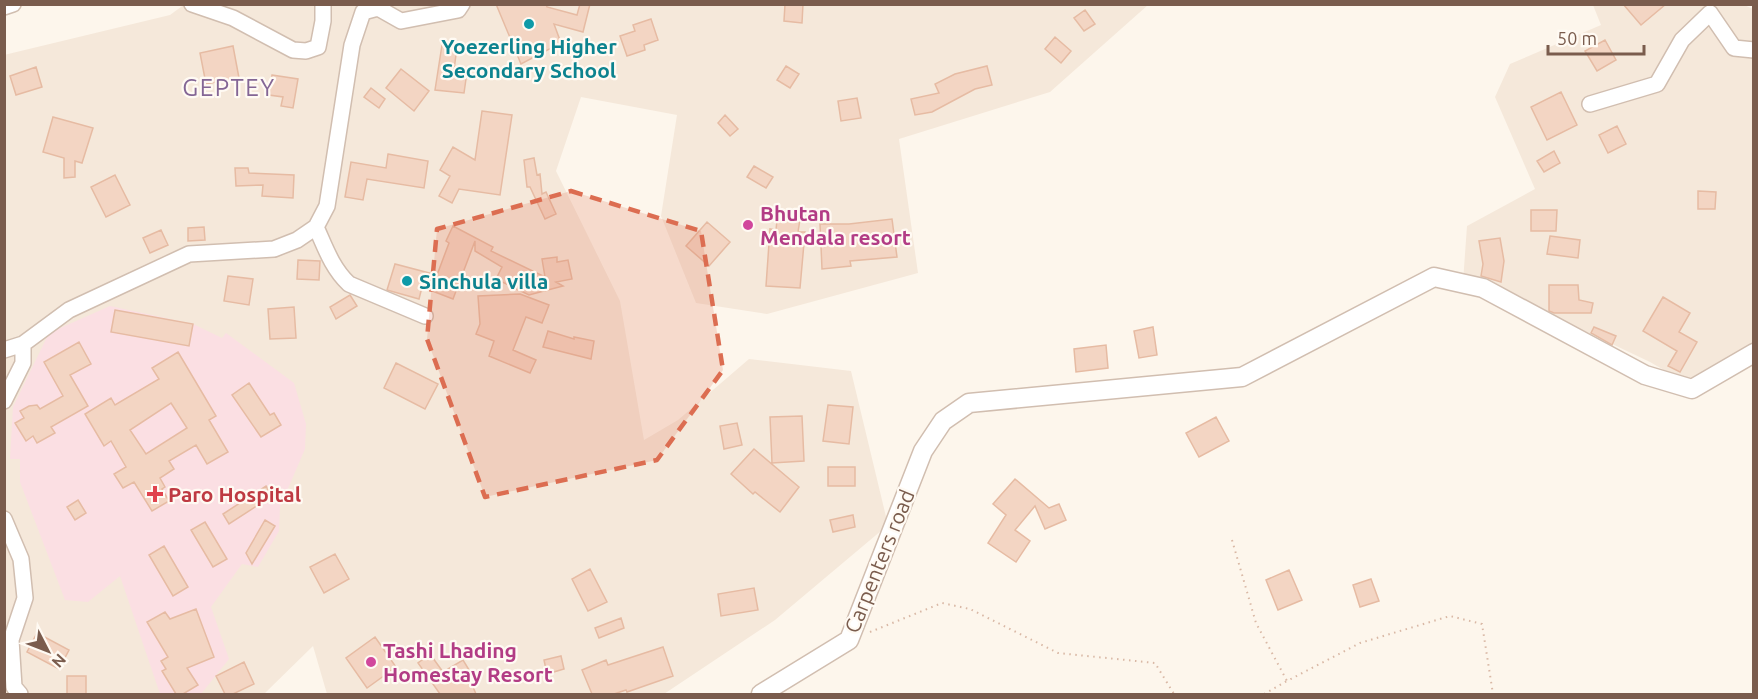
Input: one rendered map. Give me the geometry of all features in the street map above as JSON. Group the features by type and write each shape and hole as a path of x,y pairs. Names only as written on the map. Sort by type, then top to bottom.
{"street":[{"path":"4,7 13,4"},
{"path":"192,4 232,18 293,50 306,51 318,47 323,21 323,4"},
{"path":"5,349 23,344 69,310 189,254 274,249 297,240 316,227 327,206 352,45 363,12 378,8 401,21 458,6"},
{"path":"1590,104 1657,84 1682,40 1710,13 1734,48 1754,50"},
{"path":"316,227 332,263 341,277 349,284 426,316"},
{"name":"Carpenters road","path":"761,694 849,640 923,451 943,420 969,403 1242,377 1434,278 1483,288 1646,375 1692,389 1754,353"},
{"path":"4,401 23,363 23,344"},
{"path":"4,519 21,559 25,598 11,640 14,687 20,694"}],"path":[{"path":"1232,540 1256,623 1287,681"},
{"path":"849,640 942,603 970,609 1058,653 1155,663 1174,694"},
{"path":"1264,694 1360,643 1450,616 1482,624 1493,694"}],"highlighted area":[{"path":"571,191 701,231 723,370 657,460 485,497 427,339 437,229"}],"shaded area":[{"path":"185,4 1148,5 1050,92 899,139 918,273 767,314 696,303 661,216 677,115 581,97 556,171 620,301 644,440 678,420 749,359 851,371 888,525 775,620 664,694 327,694 313,646 264,694 5,694 4,55 170,15"},
{"path":"1742,4 1753,9 1753,357 1704,393 1650,362 1486,284 1463,282 1467,226 1535,189 1495,97 1510,64 1601,25 1593,5"},
{"name":"Paro Hospital","path":"110,306 193,324 222,338 226,333 294,383 306,424 305,449 280,507 279,531 258,567 242,564 211,607 229,659 201,694 160,694 120,576 88,602 65,600 20,482 20,459 10,459 13,407 49,333"}],"building":[{"name":"Yoezerling Higher Secondary School","path":"496,4 546,4 547,7 577,15 580,4 590,4 583,32 554,24 561,43 521,64"},
{"path":"785,4 803,4 802,23 784,21"},
{"path":"1623,4 1666,4 1641,25"},
{"path":"1085,10 1095,24 1084,31 1074,18"},
{"path":"651,19 658,40 644,45 645,50 627,56 620,36 635,31 633,25"},
{"path":"1055,37 1071,51 1061,63 1045,49"},
{"path":"1605,40 1616,60 1597,71 1585,51"},
{"path":"442,45 457,47 454,70 467,72 464,93 435,90"},
{"path":"233,46 239,78 206,84 200,53"},
{"path":"786,66 799,74 790,88 777,80"},
{"path":"987,66 992,85 975,89 932,112 915,115 911,99 939,93 935,84 955,74"},
{"path":"36,67 42,87 16,95 10,76"},
{"path":"401,69 429,91 414,111 386,88"},
{"path":"272,75 298,79 293,108 281,106 283,97 269,95"},
{"path":"371,88 385,99 379,108 364,97"},
{"path":"1561,92 1577,125 1547,140 1531,107"},
{"path":"857,98 861,118 841,121 838,101"},
{"path":"482,111 512,115 500,195 459,189 452,203 439,196 450,176 440,170 453,147 475,160"},
{"path":"725,115 738,129 730,136 718,123"},
{"path":"53,117 93,128 82,163 75,161 75,177 64,178 64,158 43,152"},
{"path":"1617,126 1626,144 1608,153 1599,135"},
{"path":"1554,151 1560,163 1544,172 1537,161"},
{"path":"388,154 428,161 424,188 367,179 363,200 345,197 351,162 386,168"},
{"path":"534,158 537,175 540,174 542,194 546,192 556,214 545,219 530,187 527,187 524,160"},
{"path":"754,166 773,177 766,188 747,177"},
{"path":"235,168 248,168 249,173 294,175 293,198 262,196 263,185 236,186"},
{"path":"115,175 130,205 106,217 91,187"},
{"path":"1698,191 1716,192 1715,209 1698,209"},
{"path":"778,210 801,213 798,232 805,232 800,288 766,286 770,229 776,230"},
{"path":"1531,210 1557,210 1556,231 1531,231"},
{"path":"892,219 897,257 850,261 851,266 822,269 820,224 849,224"},
{"path":"707,222 730,242 709,266 686,246"},
{"path":"453,226 493,247 491,251 545,277 542,259 557,257 557,262 568,260 572,279 556,282 563,286 529,295 496,279 502,267 475,251 475,241 453,299 422,287 419,299 387,290 395,264 437,275 449,243 446,241"},
{"path":"204,227 205,240 188,241 188,228"},
{"path":"161,230 168,245 150,253 143,238"},
{"path":"1550,236 1580,240 1578,258 1547,254"},
{"path":"1500,238 1504,261 1501,282 1481,276 1483,264 1479,241"},
{"path":"298,260 320,261 319,280 297,279"},
{"path":"228,276 253,279 249,305 224,301"},
{"path":"1549,285 1578,285 1579,300 1593,303 1591,313 1549,311"},
{"path":"520,294 549,305 542,323 526,317 513,350 536,360 530,373 489,356 494,341 476,334 480,324 478,296"},
{"path":"350,295 357,306 336,319 330,307"},
{"path":"1663,297 1690,313 1679,332 1697,342 1680,372 1668,366 1677,351 1643,331"},
{"path":"294,307 296,338 270,339 268,309"},
{"path":"115,310 193,324 189,346 111,332"},
{"path":"1153,327 1157,355 1139,358 1134,331"},
{"path":"1594,327 1616,336 1612,345 1591,333"},
{"path":"548,331 574,339 574,337 594,341 591,359 543,347"},
{"path":"79,342 91,364 70,375 88,406 51,427 55,433 37,443 33,436 26,441 15,423 24,418 20,411 37,405 40,409 63,396 44,362"},
{"path":"1106,345 1108,368 1076,372 1074,349"},
{"path":"178,352 216,416 209,420 228,452 207,464 196,445 169,461 174,469 160,478 165,487 162,489 169,501 152,511 134,482 123,488 114,474 126,467 111,441 104,446 85,414 111,398 115,405 159,379 152,368","holes":["171,403 187,428 146,454 130,430"]},
{"path":"396,363 438,384 425,409 384,388"},
{"path":"249,383 270,415 274,413 281,425 261,437 232,395"},
{"path":"828,405 853,407 849,444 823,441"},
{"path":"802,416 804,461 772,463 770,417"},
{"path":"1216,417 1229,441 1199,457 1186,433"},
{"path":"737,423 742,445 724,449 720,426"},
{"path":"754,449 799,487 780,512 755,492 753,494 731,474"},
{"path":"828,467 855,467 855,486 828,486"},
{"path":"1015,479 1049,508 1059,504 1066,520 1045,529 1035,506 1015,530 1030,541 1016,562 988,543 1006,515 993,504"},
{"path":"266,486 272,496 229,524 223,514"},
{"path":"78,500 86,513 75,520 67,507"},
{"path":"853,515 855,527 833,532 830,520"},
{"path":"265,520 275,526 252,564 246,553"},
{"path":"205,522 227,559 213,567 191,530"},
{"path":"164,546 188,587 173,596 149,555"},
{"path":"335,554 349,579 324,593 310,567"},
{"path":"590,569 607,602 588,611 572,579"},
{"path":"1289,570 1302,600 1278,610 1266,580"},
{"path":"1371,579 1379,601 1360,607 1353,585"},
{"path":"754,588 758,610 721,616 718,594"},
{"path":"196,609 214,657 187,668 198,685 183,694 176,694 162,671 166,669 161,661 168,657 147,622 165,612 170,619"},
{"path":"621,618 624,628 599,638 595,628"},
{"path":"37,633 69,650 59,669 27,652"},
{"name":"Tashi Lhading Homestay Resort","path":"375,637 396,667 367,688 346,658"},
{"path":"663,647 673,676 627,692 626,690 614,694 592,694 582,670 606,660 608,665"},
{"path":"430,654 443,672 463,660 474,678 470,680 476,694 440,694 418,663"},
{"path":"561,656 564,669 547,674 544,660"},
{"path":"244,662 254,684 233,694 225,694 216,676"},
{"path":"67,676 86,676 86,694 67,694"}],"place":[{"name":"Yoezerling Higher Secondary School","path":"529,24"},
{"name":"Bhutan Mendala resort","path":"748,225"},
{"name":"Sinchula villa","path":"407,281"},
{"name":"Paro Hospital","path":"155,494"},
{"name":"Tashi Lhading Homestay Resort","path":"371,662"}],"district":[{"name":"GEPTEY","path":"229,87"}]}
